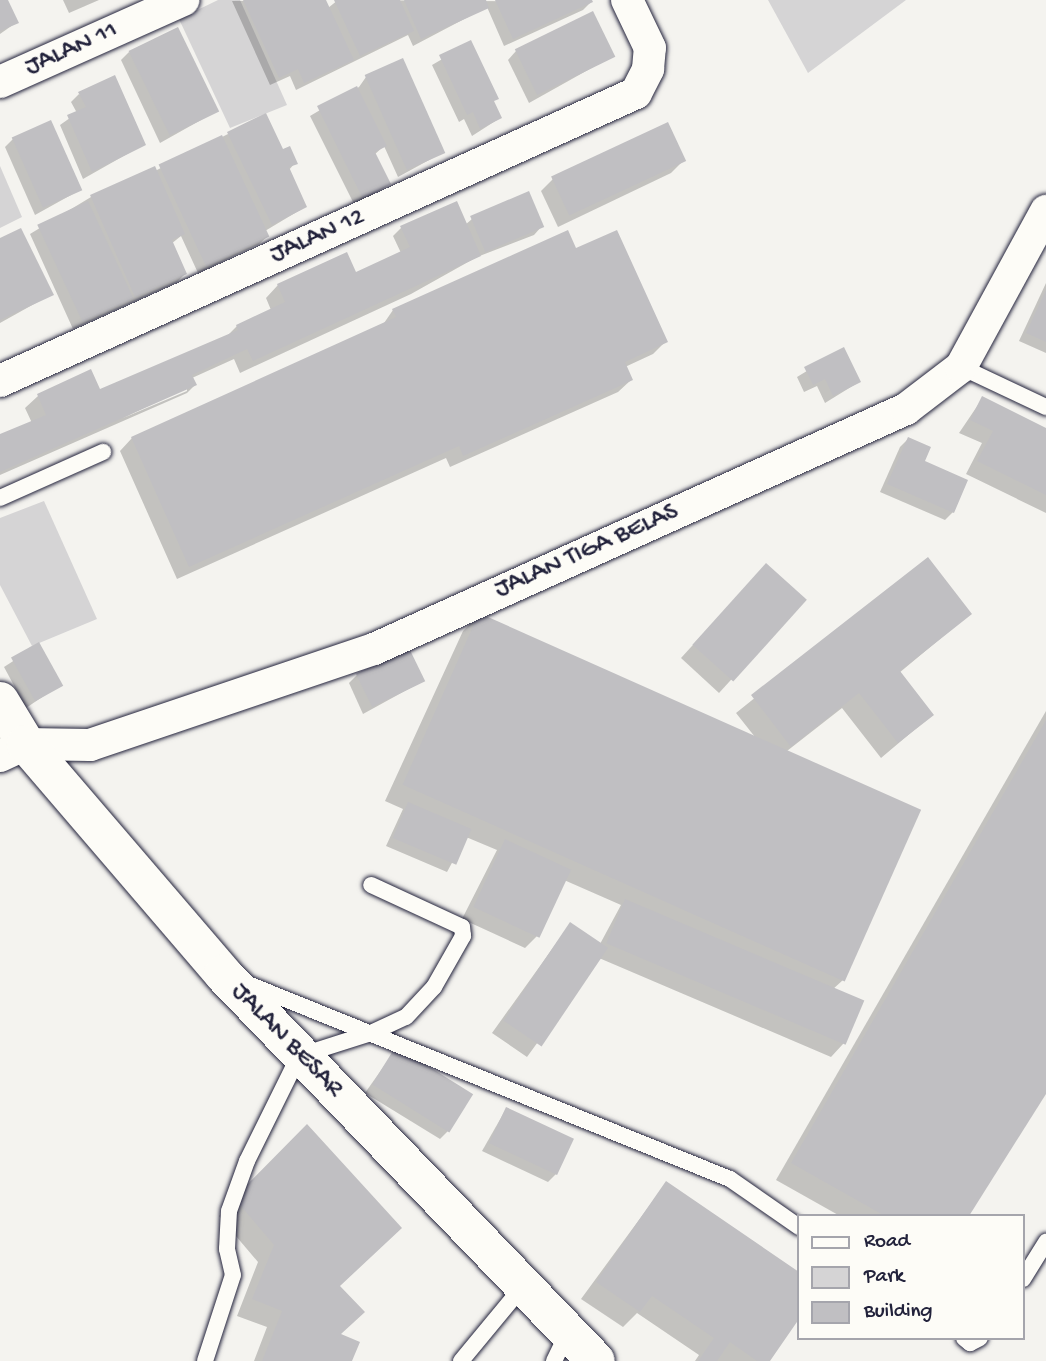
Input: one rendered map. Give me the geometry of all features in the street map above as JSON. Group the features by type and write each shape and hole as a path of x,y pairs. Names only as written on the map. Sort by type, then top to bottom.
{"main road":[{"name":"JALAN BESAR","path":"0,701 13,750 299,1056 523,1286 561,1346 596,1361"}],"street":[{"name":"JALAN 11","path":"0,82 183,0"},
{"name":"JALAN 12","path":"0,381 636,93 648,69 650,48 627,0"},
{"name":"JALAN TIGA BELAS","path":"13,750 90,745 374,649 906,409 961,367 1046,211"}],"lane":[{"path":"961,367 1046,407"},
{"path":"0,498 103,452"},
{"path":"205,1361 233,1275 227,1249 229,1211 247,1161 299,1056 371,1033 406,1017 433,987 463,936 462,927 371,885"},
{"path":"223,974 730,1179 797,1226"},
{"path":"1025,1276 1046,1242"},
{"path":"461,1361 523,1286"}],"green space":[{"path":"218,0 240,0 287,105 230,128 179,19"},
{"path":"768,0 906,0 808,73"},
{"path":"0,166 22,217 0,228"},
{"path":"44,501 97,619 32,646 0,585 0,518"}],"building":[{"path":"0,0 8,0 19,23 0,31"},
{"path":"243,0 326,0 354,60 304,83 298,69 279,78"},
{"path":"334,0 400,0 414,31 360,56"},
{"path":"404,0 486,0 489,8 421,39"},
{"path":"495,0 592,0 593,2 513,39"},
{"path":"593,11 615,57 537,95 515,49"},
{"path":"178,27 219,111 170,136 129,51"},
{"path":"471,40 499,99 494,101 502,118 480,129 473,112 467,115 439,55"},
{"path":"403,58 445,153 407,170 365,75"},
{"path":"115,75 146,145 92,172 67,115 86,107 78,92"},
{"path":"357,86 387,146 375,152 391,184 363,199 317,106"},
{"path":"266,113 283,149 290,146 298,164 289,167 307,207 272,225 227,132"},
{"path":"51,120 82,190 43,208 12,137"},
{"path":"668,122 686,161 569,215 551,177"},
{"path":"222,135 269,237 206,266 159,165"},
{"path":"155,166 185,234 172,240 187,274 135,297 90,195"},
{"path":"529,191 544,227 485,252 470,216"},
{"path":"88,201 133,298 82,322 37,225"},
{"path":"457,201 481,256 253,361 247,349 192,375 197,385 0,472 0,434 46,415 37,394 91,369 100,389 238,330 236,325 285,302 277,284 347,252 356,272 410,247 400,226"},
{"path":"21,228 54,295 0,320 0,238"},
{"path":"568,230 576,248 617,230 668,342 625,362 633,380 463,456 459,446 189,567 131,437 396,317 392,309"},
{"path":"1046,290 1046,342 1026,333"},
{"path":"844,347 861,382 833,396 825,379 813,385 804,367"},
{"path":"982,396 1046,428 1046,495 977,461 993,431 970,420"},
{"path":"908,437 931,447 925,461 968,480 954,513 887,484"},
{"path":"928,557 972,614 900,671 934,715 898,743 859,693 791,747 751,695"},
{"path":"766,563 807,600 733,682 692,645"},
{"path":"479,613 921,810 845,982 403,785"},
{"path":"39,642 63,686 35,701 11,658"},
{"path":"409,648 425,681 372,707 356,674"},
{"path":"1046,720 1046,1094 970,1214 881,1214 791,1163"},
{"path":"408,802 472,829 456,865 393,838"},
{"path":"505,839 571,870 539,938 473,907"},
{"path":"625,899 864,1001 846,1045 606,943"},
{"path":"570,922 608,948 542,1046 503,1021"},
{"path":"396,1046 473,1094 449,1132 372,1084"},
{"path":"506,1107 574,1139 557,1175 489,1143"},
{"path":"307,1124 402,1228 340,1286 365,1312 341,1334 360,1342 352,1361 262,1361 282,1311 252,1299 274,1245 234,1198"},
{"path":"666,1181 797,1271 797,1322 770,1361 757,1361 730,1342 717,1361 698,1361 714,1338 652,1296 640,1312 596,1282"}]}
